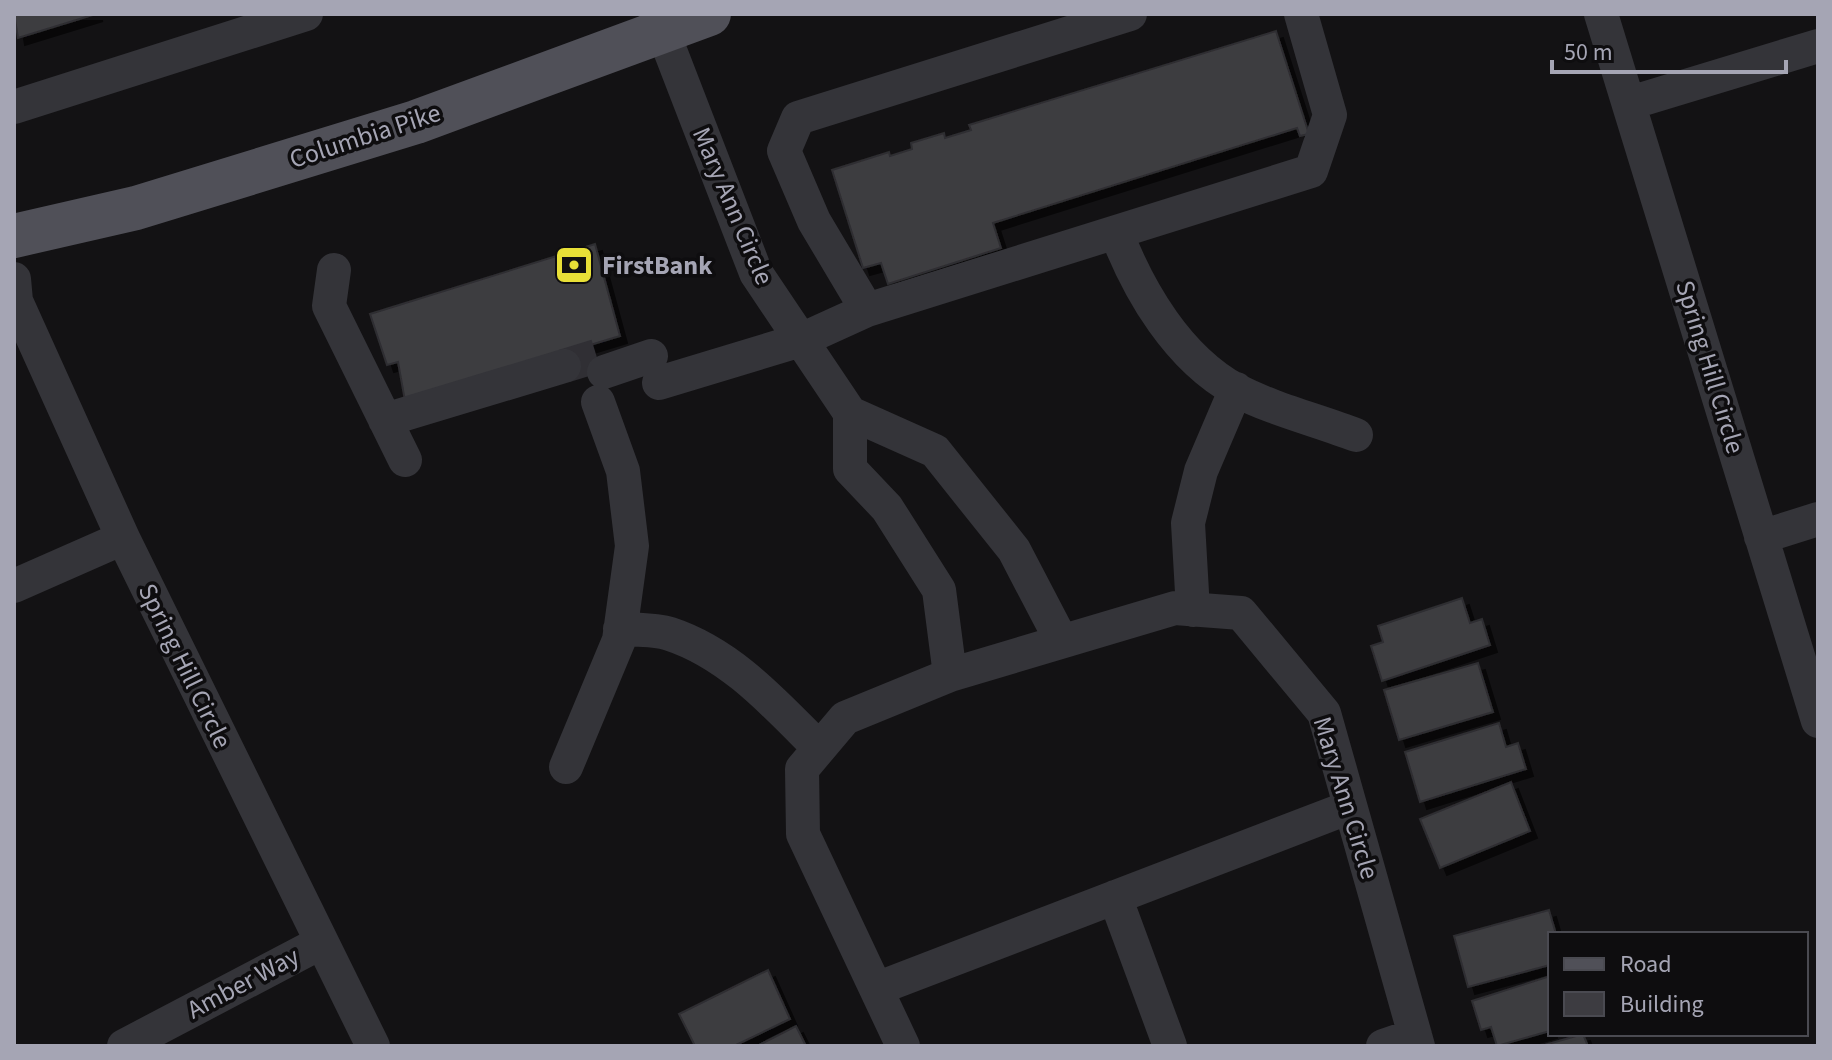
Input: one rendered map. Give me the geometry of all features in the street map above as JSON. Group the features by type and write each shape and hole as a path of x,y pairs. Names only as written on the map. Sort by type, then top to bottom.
{"main road":[{"name":"Columbia Pike","path":"14,236 136,208 416,122 659,21 709,14"}],"street":[{"path":"14,107 306,14"},
{"path":"867,310 814,221 784,151 798,118 1130,14"},
{"path":"334,270 329,306 394,438 587,375 652,360 801,340 867,310 1311,171 1330,115 1301,14"},
{"name":"Spring Hill Circle","path":"1601,14 1818,721"},
{"name":"Mary Ann Circle","path":"659,21 756,273 850,413"},
{"path":"1630,103 1818,46"},
{"path":"1116,232 1132,273 1185,350 1236,389 1356,435"},
{"name":"Spring Hill Circle","path":"14,279 16,301 123,538 373,1046"},
{"path":"566,767 619,640 632,546 623,471 587,375"},
{"path":"1193,610 1188,523 1201,471 1236,389"},
{"path":"950,675 939,590 887,508 850,469 850,413 935,451 1014,550 1061,640"},
{"path":"1761,537 1818,519"},
{"path":"14,586 123,538"},
{"name":"Mary Ann Circle","path":"903,1046 803,834 802,769 845,718 950,675 1175,608 1241,613 1324,713 1350,807 1405,1042"},
{"path":"620,629 670,634 727,664 757,686 819,748"},
{"path":"876,989 1350,807"},
{"path":"1115,897 1170,1046"},
{"name":"Amber Way","path":"124,1046 320,943"}],"building":[{"path":"14,14 96,14 18,38"},
{"path":"1276,31 1309,134 1300,136 1297,128 993,223 1001,248 888,284 881,263 863,268 832,170 889,152 890,156 912,149 911,143 944,133 945,138 971,130 969,125"},
{"path":"595,244 620,336 405,401 398,362 387,365 370,314"},
{"path":"1462,598 1470,623 1482,619 1490,645 1382,681 1371,646 1383,642 1378,626"},
{"path":"1478,663 1493,712 1399,740 1384,690"},
{"path":"1499,723 1506,747 1518,743 1526,769 1420,802 1405,752"},
{"path":"1511,782 1530,831 1440,868 1420,819"},
{"path":"1549,910 1555,932 1548,932 1548,966 1468,987 1454,936"},
{"path":"768,970 790,1019 734,1046 695,1046 679,1014"},
{"path":"1548,977 1548,1032 1497,1046 1491,1027 1481,1030 1472,1001"},
{"path":"796,1026 806,1046 757,1046"},
{"path":"1584,1036 1588,1046 1541,1046"}],"tunnel":[{"path":"564,366 600,355"}],"place":[{"name":"FirstBank","path":"574,265"}]}
